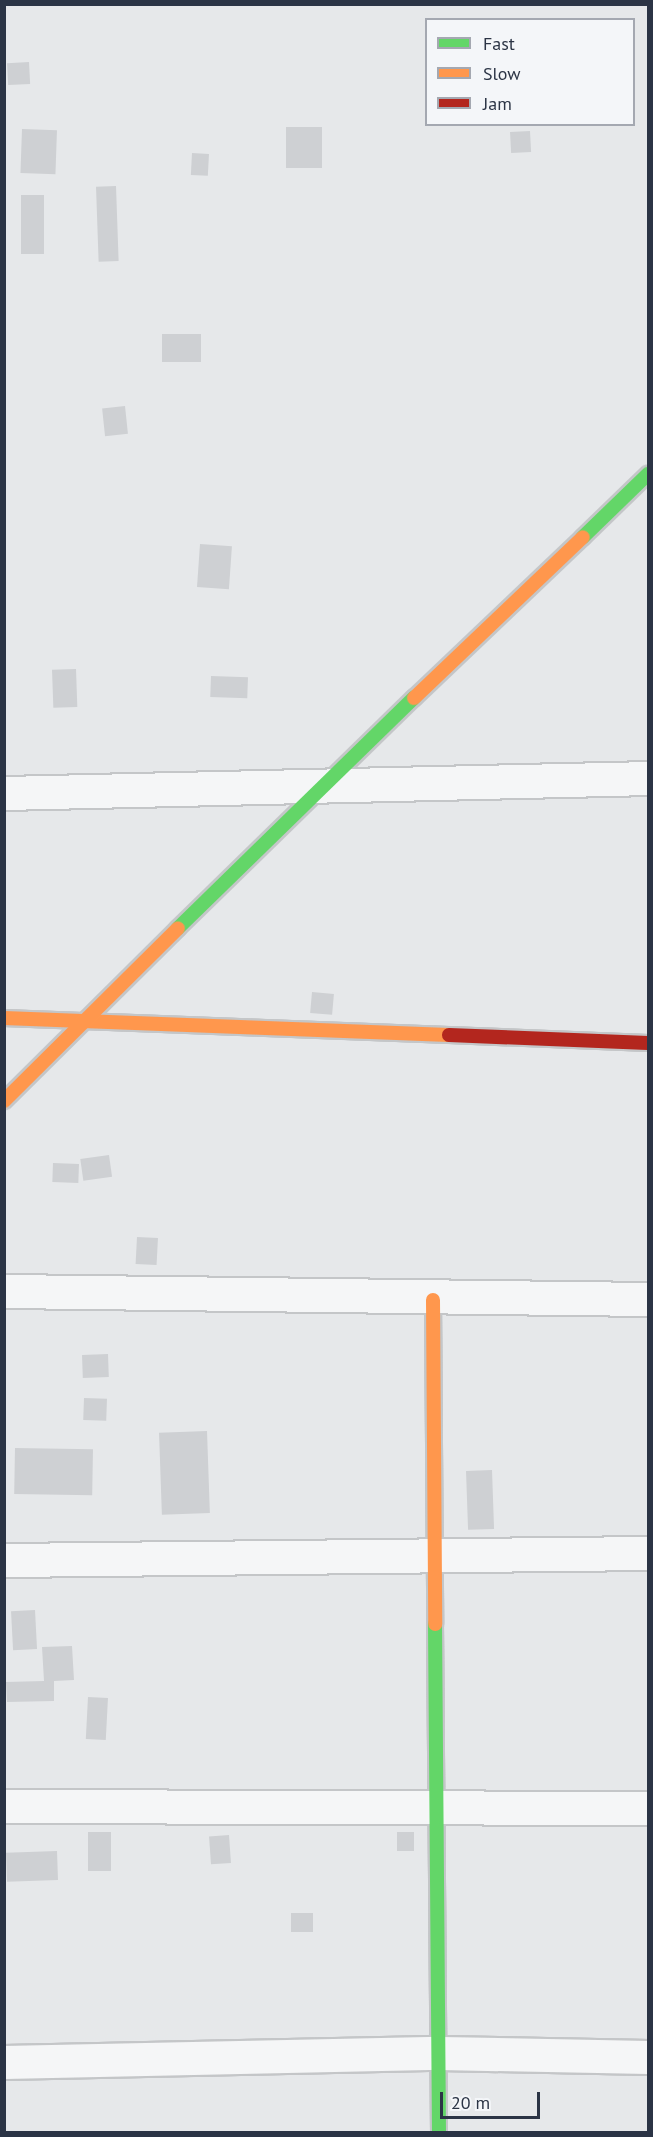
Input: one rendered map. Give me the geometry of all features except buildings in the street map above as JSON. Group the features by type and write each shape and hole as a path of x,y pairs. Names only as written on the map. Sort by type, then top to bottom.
{"street":[{"path":"4,1101 78,1024 325,783 648,474"},
{"path":"4,793 325,783 648,778"},
{"path":"4,1018 78,1024 648,1043"},
{"path":"4,1291 433,1300 648,1299"},
{"path":"433,1300 437,1556 439,2133"},
{"path":"4,1560 648,1553"},
{"path":"4,1806 648,1808"},
{"path":"4,2062 440,2053 648,2057"}],"traffic: fast":[{"path":"583,537 648,474"},
{"path":"178,928 414,698"},
{"path":"435,1624 439,2132"}],"traffic: slow":[{"path":"414,698 583,537"},
{"path":"4,1101 178,928"},
{"path":"4,1018 449,1035"},
{"path":"433,1300 435,1624"}],"traffic: jam":[{"path":"449,1035 648,1043"}]}
